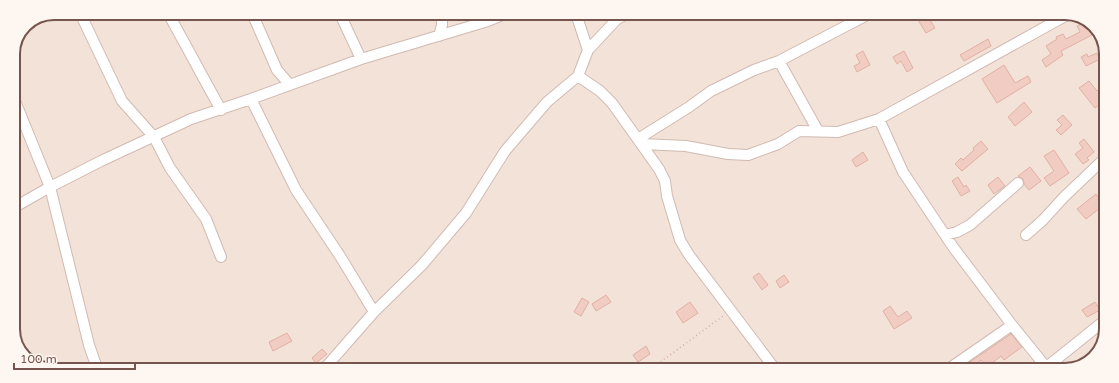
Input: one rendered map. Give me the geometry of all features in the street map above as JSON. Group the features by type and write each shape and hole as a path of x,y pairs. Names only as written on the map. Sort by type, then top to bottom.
{"street":[{"path":"83,20 122,101 154,137 170,168 206,219 221,257"},
{"path":"172,20 220,110"},
{"path":"255,20 277,70 290,85"},
{"path":"343,20 361,59"},
{"path":"439,36 442,20"},
{"path":"20,204 101,161 191,119 251,100 361,59 490,20"},
{"path":"578,20 588,50"},
{"path":"328,363 374,312 422,266 466,213 505,151 547,102 578,76 588,50 616,20"},
{"path":"640,141 711,91 754,70 779,61 857,20"},
{"path":"640,141 686,146 737,155 748,154 778,144 799,131 838,132 879,119 1058,20"},
{"path":"779,61 818,131"},
{"path":"578,76 600,91 612,103 640,141 665,181 667,196 680,240 689,255 770,363"},
{"path":"251,100 296,190 340,256 374,312"},
{"path":"20,113 50,187 95,363"},
{"path":"879,119 903,172 945,234 1040,363"},
{"path":"1026,235 1099,164"},
{"path":"945,234 957,232 970,225 1018,183"},
{"path":"957,363 1012,325"},
{"path":"1052,363 1099,325"}],"path":[{"path":"659,363 731,310"}],"shaded area":[{"path":"1069,20 1076,22 1086,27 1092,33 1097,43 1099,52 1099,333 1097,340 1092,350 1086,356 1069,363 50,363 43,361 35,357 27,350 20,331 20,54 23,41 30,30 41,23 48,21"}],"building":[{"path":"918,20 930,20 935,28 926,33"},
{"path":"1081,24 1086,27 1092,35 1061,51 1063,55 1046,67 1042,60 1051,54 1046,46 1057,39 1056,37 1063,34 1066,39 1080,32 1077,26"},
{"path":"988,39 991,46 964,61 960,55"},
{"path":"863,51 870,65 857,72 854,66 860,63 856,55"},
{"path":"904,51 913,68 907,72 901,61 897,64 893,57"},
{"path":"1097,53 1099,60 1086,66 1081,57 1087,54 1088,57"},
{"path":"1004,65 1015,83 1028,76 1031,82 997,103 982,79"},
{"path":"1089,81 1097,91 1099,89 1099,105 1095,108 1079,88"},
{"path":"1024,102 1032,112 1015,126 1008,117"},
{"path":"1063,115 1072,125 1061,135 1056,130 1062,125 1057,120"},
{"path":"1084,139 1094,152 1087,158 1089,160 1083,164 1075,154 1083,148 1079,143"},
{"path":"981,141 988,149 962,171 955,164 961,158 963,160"},
{"path":"1054,150 1069,173 1050,186 1044,178 1054,171 1044,156"},
{"path":"863,152 868,160 856,167 852,160"},
{"path":"1030,167 1041,181 1029,190 1024,184 1023,179 1018,176"},
{"path":"958,177 964,187 966,185 970,191 961,196 952,181"},
{"path":"998,177 1005,186 994,194 988,185"},
{"path":"1096,194 1099,198 1099,209 1086,219 1077,209"},
{"path":"759,273 768,285 762,290 753,277"},
{"path":"784,275 789,282 780,288 776,281"},
{"path":"606,295 611,302 596,311 592,304"},
{"path":"582,298 589,302 581,316 574,312"},
{"path":"690,302 698,313 683,323 676,312"},
{"path":"1095,302 1099,308 1099,311 1087,317 1082,310"},
{"path":"890,306 898,317 907,311 912,318 894,329 883,311"},
{"path":"287,333 292,341 273,351 269,342"},
{"path":"1011,334 1022,347 1004,360 1001,356 992,363 984,363 981,360 977,363 968,363"},
{"path":"646,346 650,354 638,362 633,355"},
{"path":"322,349 327,354 316,363 312,358"}]}
